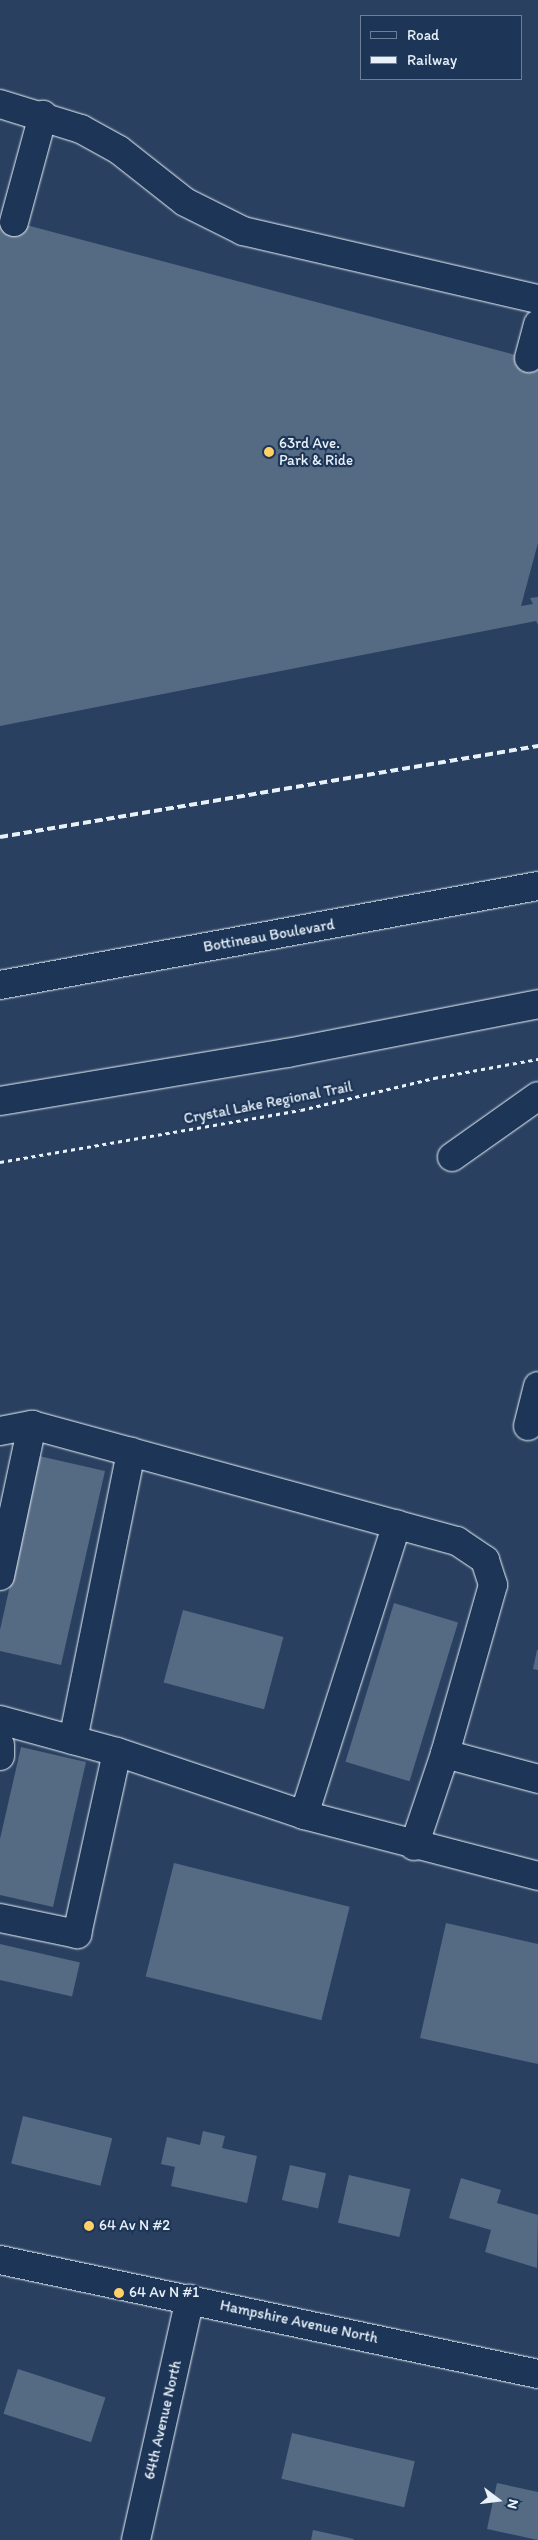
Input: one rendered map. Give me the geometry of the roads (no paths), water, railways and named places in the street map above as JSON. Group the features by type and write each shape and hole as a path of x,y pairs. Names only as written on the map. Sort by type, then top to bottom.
{"main road":[{"path":"0,104 44,116 81,129 119,150 185,202 243,231 538,299"},
{"path":"14,222 44,116"},
{"path":"529,358 538,324"},
{"name":"Bottineau Boulevard","path":"0,985 538,886"},
{"path":"0,1101 287,1053 538,1004"},
{"path":"452,1157 538,1096"},
{"path":"528,1426 538,1386"},
{"path":"0,1576 32,1425"},
{"path":"0,1431 32,1425 457,1541 485,1560 493,1585 445,1754 414,1846"},
{"path":"73,1740 131,1452"},
{"path":"304,1815 398,1524"},
{"path":"0,1720 117,1752 304,1815 414,1846 538,1876"},
{"path":"0,1746 0,1756"},
{"path":"0,1918 78,1934 117,1752"},
{"path":"445,1754 538,1779"},
{"name":"Hampshire Avenue North","path":"0,2260 538,2374"},
{"name":"64th Avenue North","path":"136,2540 190,2299"}],"railway":[{"path":"0,837 538,746"}],"place":[{"name":"63rd Ave. Park & Ride","path":"269,452"},
{"name":"64 Av N #2","path":"89,2226"},
{"name":"64 Av N #1","path":"119,2293"}]}
